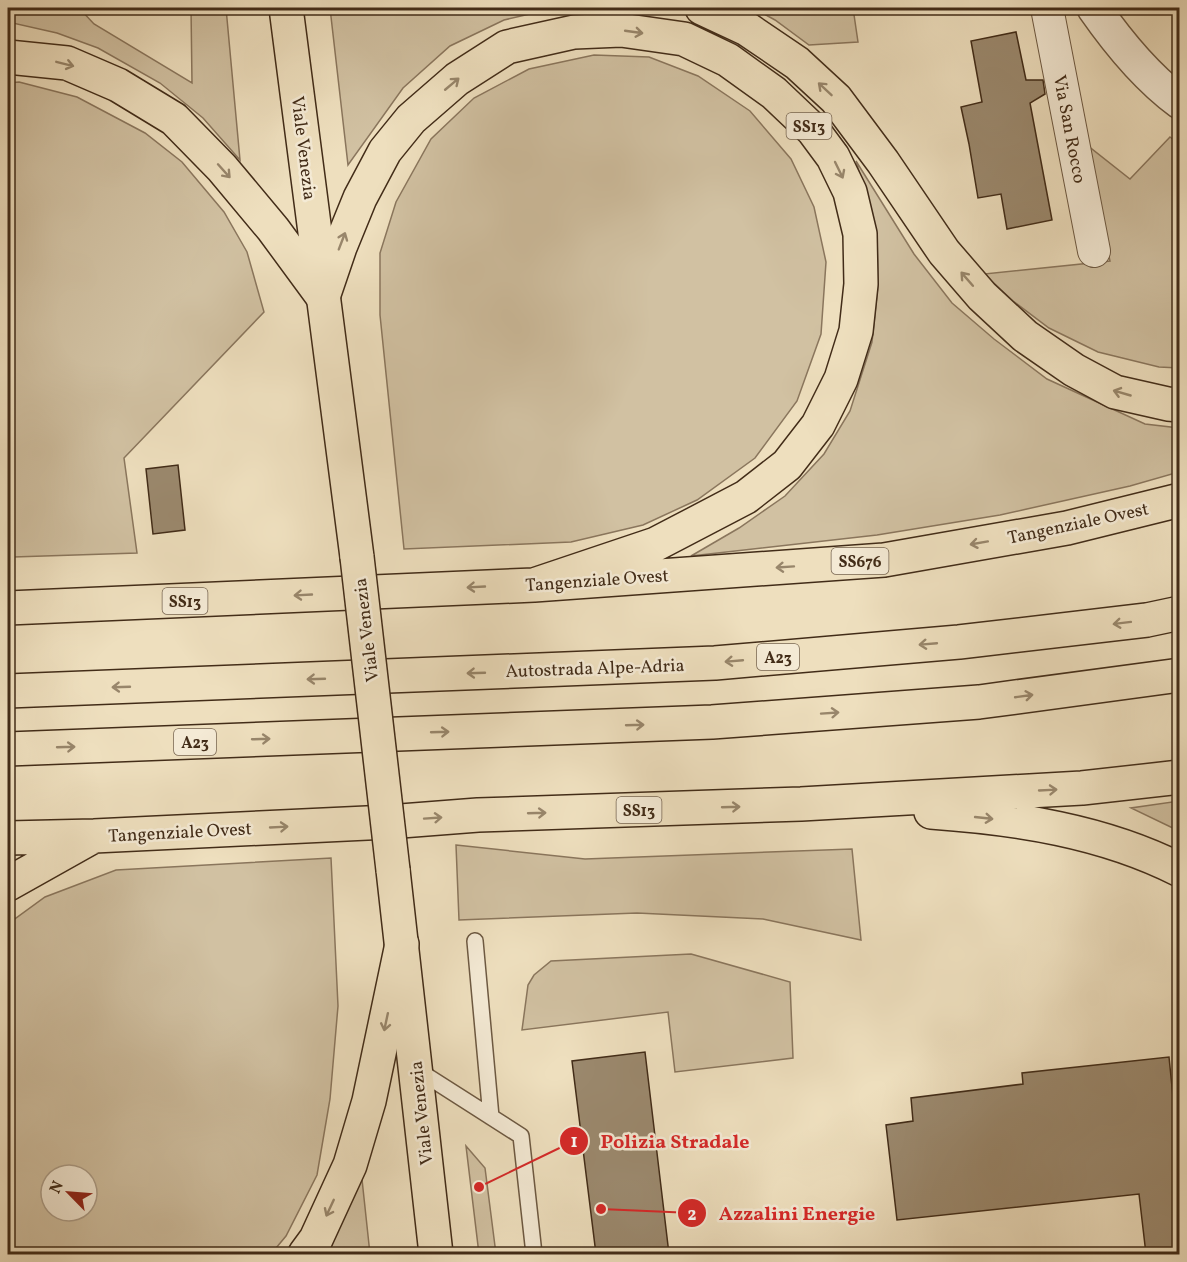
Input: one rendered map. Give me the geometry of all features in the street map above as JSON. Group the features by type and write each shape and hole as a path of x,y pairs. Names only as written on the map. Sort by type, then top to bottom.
{"main road":[{"name":"Viale Venezia","path":"286,8 357,557 436,1254"},
{"path":"702,8 747,29 797,63 836,99 883,162 944,252 982,296 1025,336 1074,370 1115,392 1179,405"},
{"name":"SS13","path":"323,297 360,198 385,152 411,119 457,79 507,47 574,32 621,30 684,39 728,60 774,93 813,130 833,157 849,192 860,234 861,284 856,331 841,379 818,425 788,465 746,497 656,544 534,585"},
{"path":"8,57 67,63 118,84 174,120 222,168 273,229 323,297"},
{"name":"Tangenziale Ovest","path":"8,608 534,585 884,560 1067,528 1179,500"},
{"path":"8,585 62,592 189,601"},
{"name":"Autostrada Alpe-Adria","path":"8,691 715,663 958,642 1147,620 1179,613"},
{"name":"A23","path":"8,749 712,722 979,702 1179,675"},
{"name":"Tangenziale Ovest","path":"8,838 388,822 478,815 801,804 1082,788 1179,777"},
{"path":"801,804 935,812 1028,823 1089,836 1157,858 1179,870"},
{"path":"8,884 94,836"},
{"path":"305,1254 316,1239 350,1165 369,1101 402,944"}],"street":[{"name":"Via San Rocco","path":"1047,8 1094,250"},
{"path":"1094,8 1113,36 1179,102"}],"lane":[{"path":"475,941 491,1117"},
{"path":"416,1069 520,1136 534,1254"}],"shaded area":[{"path":"8,8 79,8 94,24 192,83 191,8 226,8 240,160 203,118 160,83 98,48 57,33 8,22"},
{"path":"330,8 556,8 504,20 450,46 403,88 348,165"},
{"path":"753,8 853,8 858,42 809,45 775,20"},
{"path":"594,55 649,57 698,76 750,111 791,159 814,207 826,262 821,334 797,401 755,458 697,500 643,525 571,542 404,549 380,315 380,253 396,202 431,139 474,98 529,69"},
{"path":"19,82 77,97 145,133 182,162 224,212 247,252 264,312 124,458 137,553 8,556 8,83"},
{"path":"1170,137 1179,144 1179,368 1159,367 1098,352 1049,328 1013,301 984,274 1110,261 1083,142 1130,179"},
{"path":"856,161 914,254 952,303 994,339 1047,379 1145,424 1179,428 1179,472 1130,486 1000,515 877,535 691,556 739,528 785,496 824,454 850,411 872,342 878,285 877,234"},
{"path":"1179,801 1179,831 1131,808"},
{"path":"456,845 585,859 852,849 861,940 763,919 637,913 459,920"},
{"path":"331,858 338,1006 330,1099 317,1175 286,1236 271,1254 8,1254 8,924 45,897 116,870"},
{"path":"691,954 790,982 793,1058 675,1072 668,1012 522,1030 528,985 534,975 551,961"},
{"path":"466,1146 485,1168 496,1254 479,1254"},
{"path":"361,1170 370,1254 322,1254 337,1232"}],"building":[{"path":"1016,32 1026,80 1043,80 1045,94 1030,103 1052,220 1007,229 1001,194 978,198 961,107 982,102 971,41"},
{"path":"178,465 185,530 153,534 146,469"},
{"path":"645,1052 669,1254 596,1254 572,1061"},
{"path":"1169,1057 1179,1157 1179,1254 1146,1254 1139,1194 897,1220 886,1125 913,1121 911,1098 1023,1084 1022,1073"}],"place":[{"name":"Polizia Stradale","path":"479,1187"},
{"name":"Azzalini Energie","path":"601,1209"}]}
